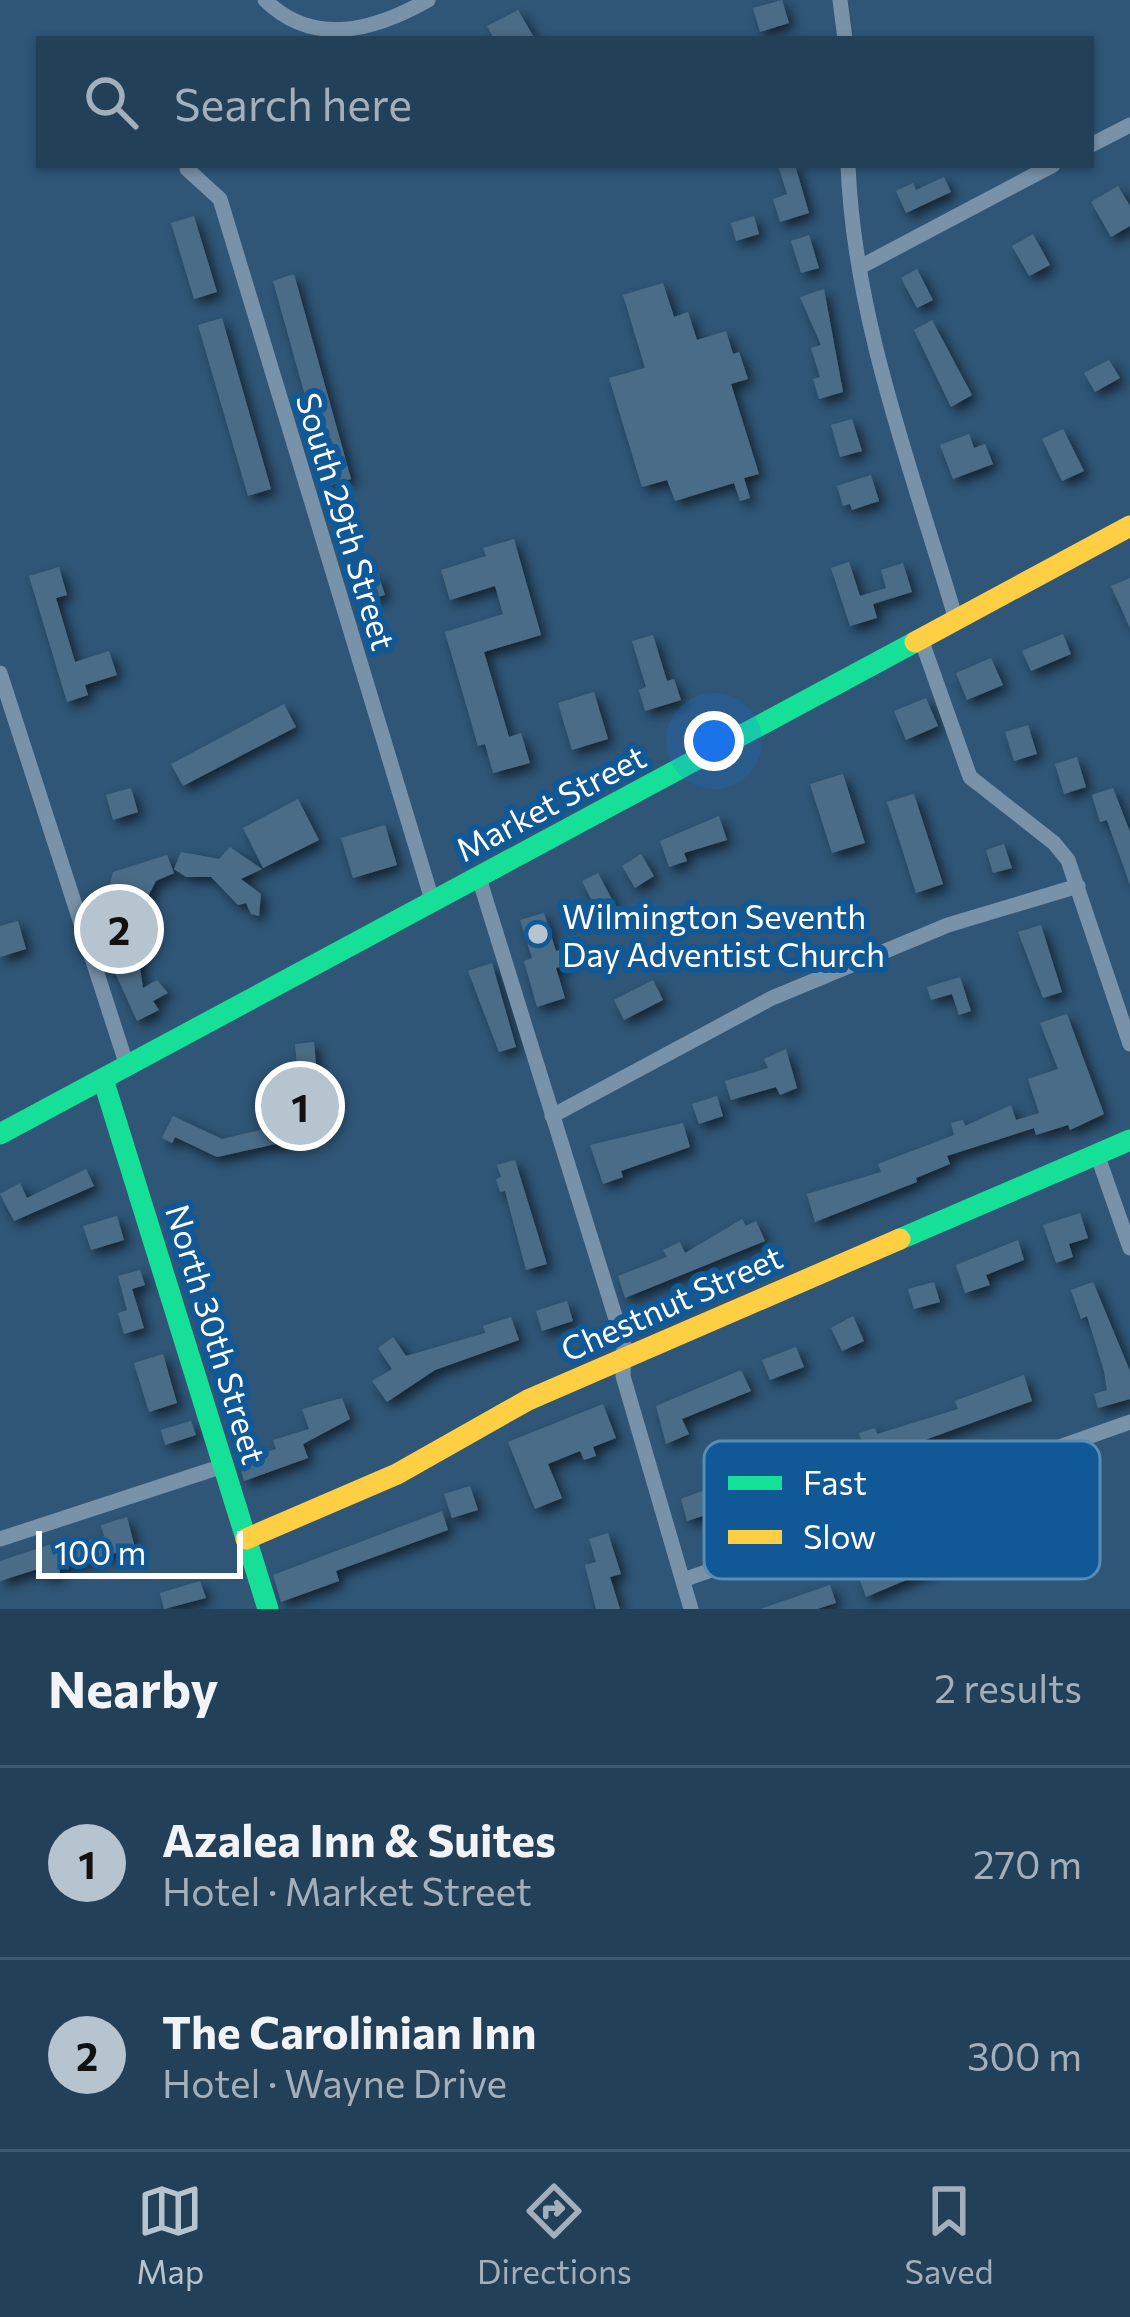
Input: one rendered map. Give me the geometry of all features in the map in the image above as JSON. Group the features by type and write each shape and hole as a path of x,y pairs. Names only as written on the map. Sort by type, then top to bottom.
{"street":[{"path":"265,0 290,19 335,31 387,21 428,0"},
{"path":"840,0 845,36"},
{"path":"1094,143 1130,124"},
{"path":"848,168 860,267 956,620"},
{"path":"860,267 1047,168"},
{"name":"South 29th Street","path":"187,169 220,199 433,902"},
{"name":"Market Street","path":"0,1134 1130,526"},
{"path":"921,639 970,777 1054,842 1078,886 1130,1044"},
{"path":"0,673 127,1066"},
{"path":"479,878 625,1359 623,1376 686,1579 691,1609"},
{"path":"552,1116 772,998 948,925 1078,886"},
{"name":"North 30th Street","path":"103,1079 268,1609"},
{"name":"Chestnut Street","path":"246,1539 397,1474 500,1413 1130,1140"},
{"path":"1097,1154 1130,1248"},
{"path":"1076,1441 1130,1422"},
{"path":"0,1539 223,1466"},
{"path":"686,1579 704,1573"}],"building":[{"path":"782,0 789,23 760,32 753,8"},
{"path":"518,10 533,36 492,36 487,26"},
{"path":"779,168 796,168 809,213 780,222 773,199 787,194"},
{"path":"944,177 951,192 906,213 896,191 913,183 916,190"},
{"path":"1118,186 1130,206 1130,226 1111,237 1091,202"},
{"path":"194,216 217,292 194,299 171,223"},
{"path":"754,216 759,234 736,241 731,223"},
{"path":"1033,234 1050,265 1029,276 1012,246"},
{"path":"809,235 819,268 801,273 791,241"},
{"path":"917,269 933,300 917,308 901,278"},
{"path":"294,274 351,479 330,485 273,281"},
{"path":"663,283 674,317 688,312 697,340 726,331 733,354 739,352 748,379 731,384 759,474 744,478 750,498 740,501 734,483 675,501 667,480 642,487 609,378 645,368 623,295"},
{"path":"824,289 843,392 819,399 813,379 820,377 811,348 821,345 800,297"},
{"path":"222,318 271,489 248,496 198,325"},
{"path":"932,320 972,395 951,407 914,330"},
{"path":"1109,360 1120,378 1095,392 1084,373"},
{"path":"852,419 862,451 840,457 831,425"},
{"path":"1063,429 1084,471 1062,481 1042,439"},
{"path":"969,434 974,448 985,444 993,464 953,479 940,445"},
{"path":"871,475 879,501 852,510 850,504 843,506 837,486"},
{"path":"514,539 541,635 484,652 509,737 521,733 530,763 493,773 485,744 478,746 445,632 503,614 495,586 450,600 441,570 486,556 483,548"},
{"path":"849,562 860,596 886,588 881,570 903,563 912,592 873,604 877,618 850,626 831,568"},
{"path":"59,567 67,595 56,598 75,662 109,651 117,675 85,685 88,695 67,702 29,576"},
{"path":"378,574 385,595 358,603 352,582"},
{"path":"1130,578 1130,628 1111,586"},
{"path":"1063,634 1071,654 1031,671 1022,651"},
{"path":"653,635 667,681 674,679 681,700 645,711 639,690 646,687 632,641"},
{"path":"991,658 1003,685 967,700 956,673"},
{"path":"594,692 608,739 572,750 558,703"},
{"path":"926,698 938,726 906,740 894,711"},
{"path":"284,704 296,727 183,786 171,764"},
{"path":"1028,725 1037,754 1014,761 1005,732"},
{"path":"1077,757 1086,787 1064,794 1055,764"},
{"path":"843,774 865,843 832,853 810,784"},
{"path":"131,788 138,812 113,820 106,795"},
{"path":"1113,788 1130,832 1130,885 1107,820 1100,822 1092,795"},
{"path":"914,794 943,884 916,893 887,802"},
{"path":"298,799 319,840 263,868 243,828"},
{"path":"719,816 727,840 684,853 687,861 669,867 660,841"},
{"path":"385,825 397,865 353,878 341,838"},
{"path":"1004,844 1012,868 993,873 986,850"},
{"path":"230,847 262,869 241,879 261,894 259,916 251,914 246,903 238,905 211,877 186,877 174,869 181,852 219,859"},
{"path":"641,854 654,876 635,888 622,866"},
{"path":"167,855 174,873 156,881 136,919 145,940 140,941 144,952 138,954 143,988 157,980 168,993 153,1001 159,1010 137,1021 97,933 113,872"},
{"path":"598,873 616,907 599,915 582,881"},
{"name":"Wilmington Seventh Day Adventist Church","path":"544,913 556,951 565,948 569,964 556,968 565,998 537,1007 524,961 532,958 520,920"},
{"path":"18,921 26,949 0,957 0,926"},
{"path":"1041,925 1062,992 1043,998 1018,932"},
{"path":"492,963 516,1047 499,1052 468,971"},
{"path":"960,977 971,1011 959,1015 952,994 931,1000 927,987"},
{"path":"653,980 663,1000 624,1020 614,1000"},
{"path":"1067,1014 1104,1114 1070,1130 1068,1125 1036,1135 1034,1128 947,1156 950,1164 916,1178 917,1182 815,1222 807,1194 881,1172 878,1164 954,1135 951,1123 963,1120 965,1126 1011,1105 1016,1120 1039,1113 1028,1079 1058,1069 1040,1023"},
{"path":"314,1042 319,1095 285,1142 217,1157 175,1137 172,1143 162,1138 173,1116 222,1139 273,1127 299,1090 295,1044"},
{"path":"786,1049 797,1088 780,1095 776,1087 731,1100 725,1081 768,1068 764,1059"},
{"path":"717,1096 723,1116 699,1124 692,1104"},
{"path":"683,1123 690,1147 621,1171 623,1177 603,1184 590,1145"},
{"path":"515,1160 547,1264 526,1270 505,1191 500,1192 496,1179 501,1177 497,1165"},
{"path":"86,1169 94,1186 14,1221 0,1194 20,1183 27,1198"},
{"path":"1080,1213 1088,1238 1069,1244 1073,1257 1056,1263 1043,1225"},
{"path":"117,1216 124,1240 91,1250 83,1226"},
{"path":"742,1219 746,1226 756,1221 765,1241 625,1298 618,1276 667,1257 663,1250 680,1242 685,1253"},
{"path":"1018,1240 1024,1260 986,1275 990,1285 965,1293 956,1265"},
{"path":"140,1270 145,1285 132,1289 144,1328 124,1334 118,1313 127,1310 118,1276"},
{"path":"934,1282 940,1302 914,1309 908,1289"},
{"path":"1093,1282 1130,1371 1130,1399 1098,1408 1094,1394 1107,1390 1104,1371 1087,1316 1081,1319 1071,1290"},
{"path":"567,1301 573,1321 542,1331 536,1311"},
{"path":"853,1316 864,1341 842,1351 831,1328"},
{"path":"511,1317 519,1340 435,1370 387,1402 372,1381 392,1369 378,1348 393,1337 406,1356 485,1333 483,1326"},
{"path":"796,1347 804,1367 770,1380 762,1360"},
{"path":"163,1354 177,1403 149,1412 134,1363"},
{"path":"741,1370 751,1391 682,1419 689,1434 666,1444 656,1406"},
{"path":"1024,1375 1032,1401 922,1441 861,1441 859,1433 875,1428 877,1434 958,1409 955,1401"},
{"path":"342,1398 350,1419 303,1444 308,1458 244,1481 238,1460 276,1449 273,1440 309,1429 302,1409"},
{"path":"603,1404 616,1438 593,1447 596,1456 584,1460 580,1451 548,1464 562,1498 535,1509 508,1442"},
{"path":"191,1421 196,1435 165,1445 161,1430"},
{"path":"470,1486 478,1510 452,1518 444,1494"},
{"path":"704,1490 704,1516 687,1521 681,1499"},
{"path":"442,1511 448,1530 336,1571 339,1581 281,1602 273,1575"},
{"path":"127,1517 135,1548 59,1568 60,1573 44,1578 41,1568 0,1581 0,1561 51,1544 53,1551 104,1536 101,1525"},
{"path":"608,1533 621,1574 610,1577 620,1609 596,1609 585,1565 596,1562 589,1539"},
{"path":"860,1579 909,1579 866,1597"},
{"path":"200,1581 206,1598 164,1609 160,1593"},
{"path":"830,1585 836,1603 817,1609 760,1609"}],"traffic: fast":[{"path":"0,1134 915,642"},
{"path":"103,1079 268,1609"},
{"path":"900,1239 1130,1140"}],"traffic: slow":[{"path":"915,642 1130,526"},
{"path":"246,1539 397,1474 528,1400 900,1239"}],"place":[{"name":"The Carolinian Inn","path":"119,929"},
{"name":"Wilmington Seventh Day Adventist Church","path":"538,934"},
{"name":"Azalea Inn & Suites","path":"300,1106"}]}
